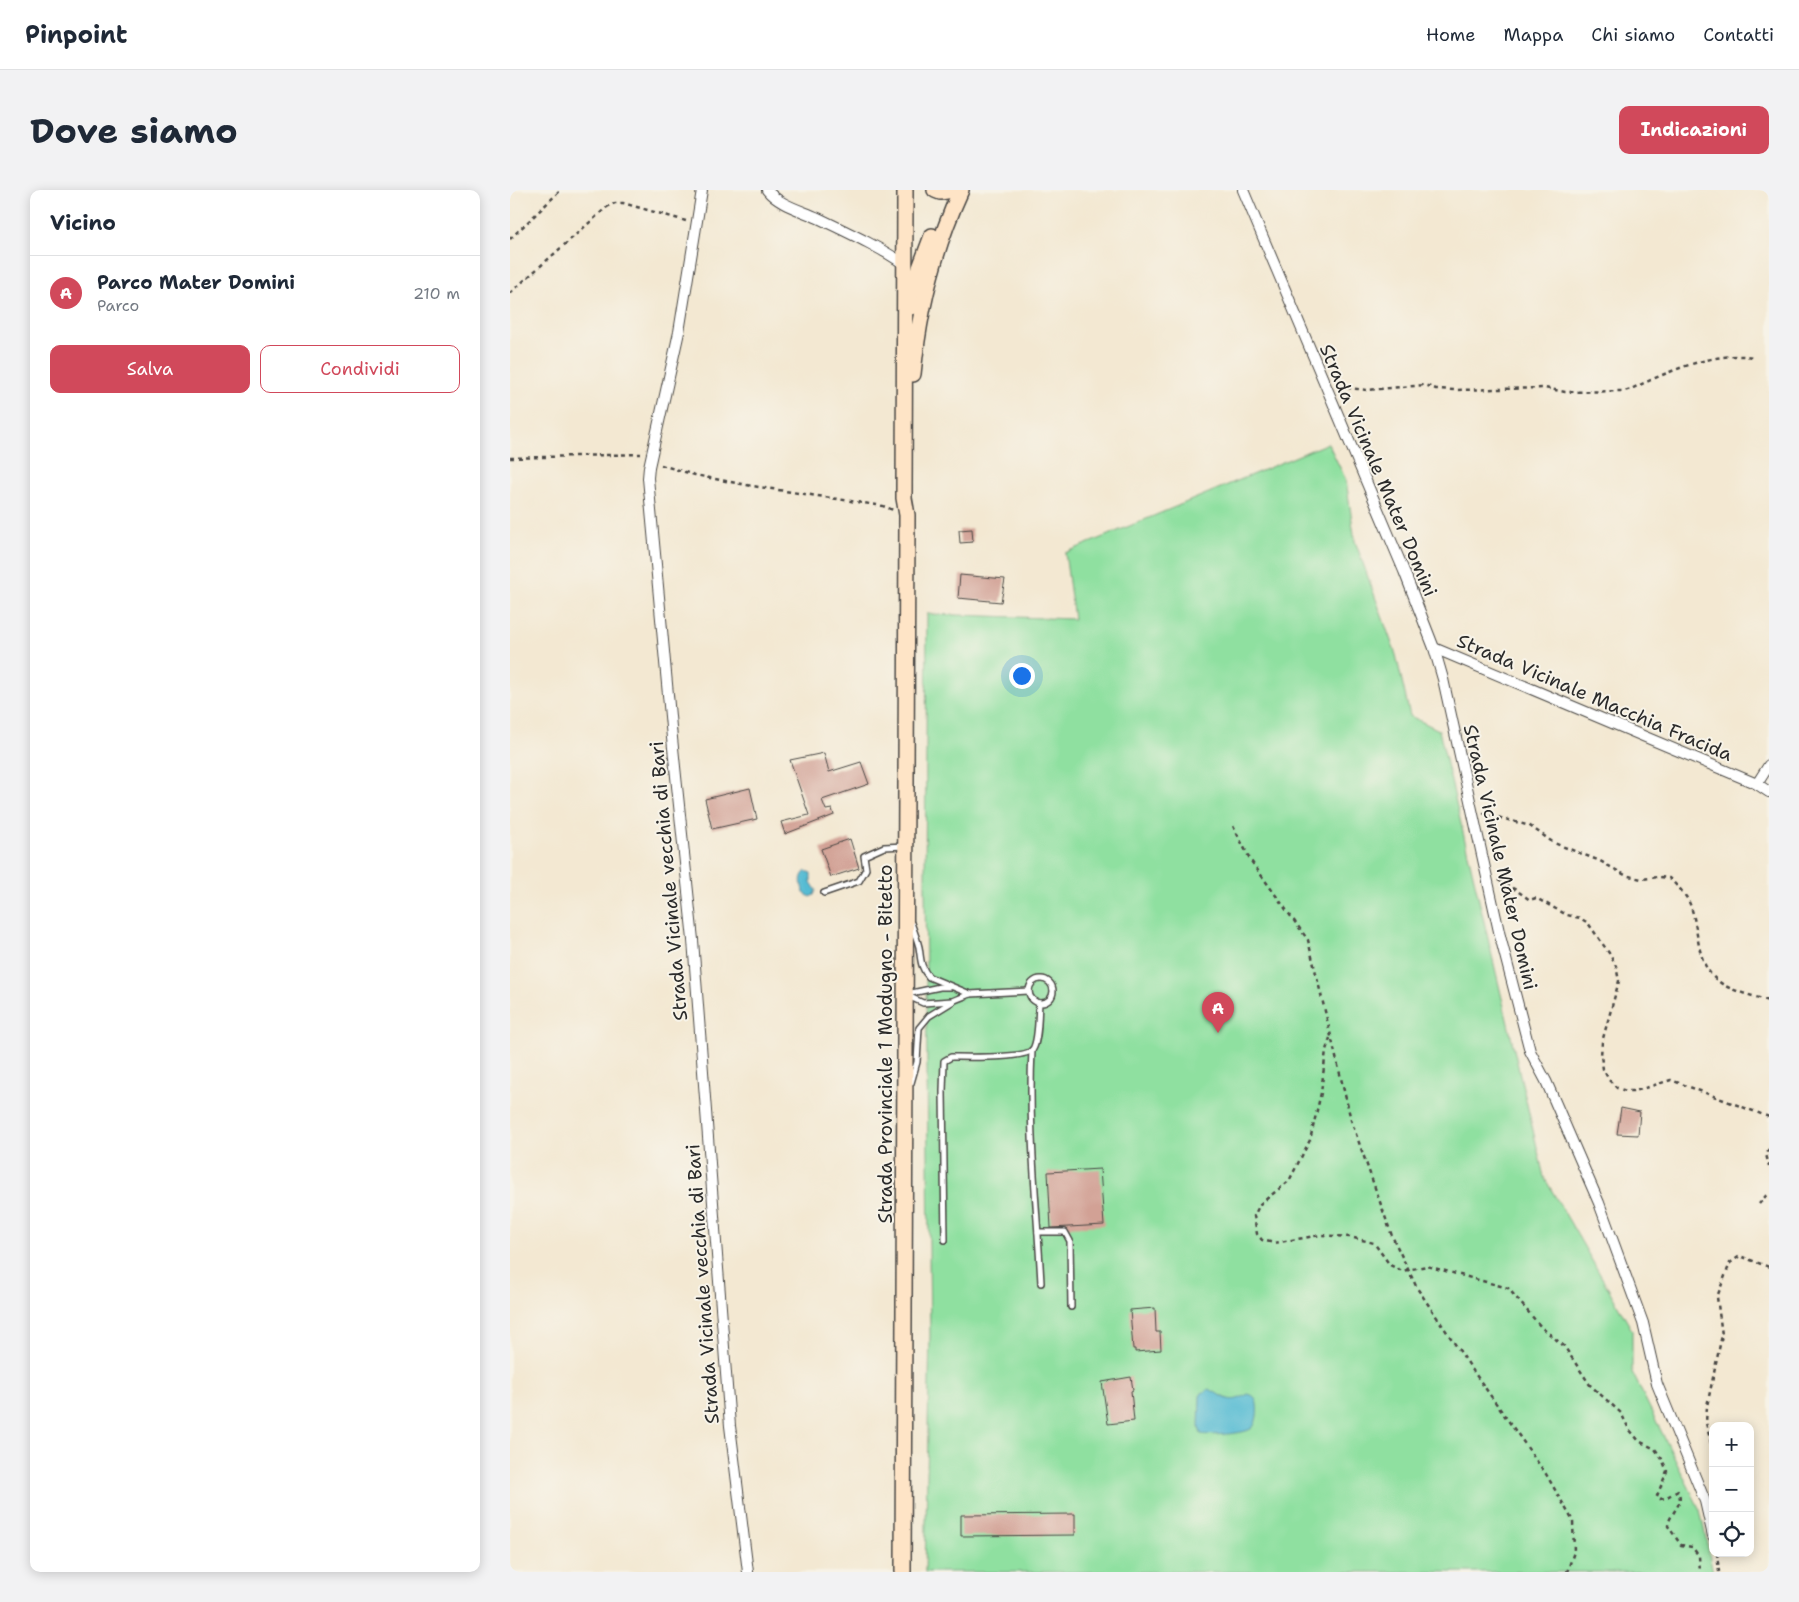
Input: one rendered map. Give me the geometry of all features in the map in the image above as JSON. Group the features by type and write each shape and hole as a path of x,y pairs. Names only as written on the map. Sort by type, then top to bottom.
{"main road":[{"path":"905,190 904,264 910,350"},
{"path":"910,350 948,219 949,190"},
{"path":"910,350 908,322 920,268 949,190"},
{"name":"Strada Provinciale 1 Modugno - Bitetto","path":"903,1572 907,515 904,498 910,350"}],"street":[{"name":"Strada Vicinale vecchia di Bari","path":"702,190 679,332 648,478 693,940 730,1426 748,1572"},
{"path":"767,190 772,197 889,254 904,264"},
{"name":"Strada Vicinale Mater Domini","path":"1243,190 1404,572 1434,648 1443,679 1500,936 1530,1051 1546,1081 1599,1202 1643,1323 1657,1384 1706,1501 1709,1516"},
{"name":"Strada Vicinale Macchia Fracida","path":"1434,648 1757,784 1769,792"},
{"path":"1757,784 1769,765"}],"lane":[{"path":"824,893 859,881 866,869 864,856 884,847 905,846"},
{"path":"905,906 919,946 921,966 929,977 970,994"},
{"path":"1037,979 1045,979 1051,984 1052,996 1046,1001 1039,1003 1032,999 1029,991 1031,984 1037,979"},
{"path":"905,995 918,990 940,987 953,988"},
{"path":"906,1098 917,1062 918,1028 929,1016 955,1000 970,994 1029,991"},
{"path":"905,995 923,1004 955,1000"},
{"path":"1039,1003 1036,1039 1032,1050 1031,1072 1041,1283"},
{"path":"945,1240 944,1061 950,1057 1028,1054 1032,1050"},
{"path":"1038,1232 1065,1232 1070,1241 1071,1307"}],"path":[{"path":"510,239 561,190"},
{"path":"510,293 607,207 614,203 623,203 697,224"},
{"path":"1327,390 1339,387 1367,390 1425,385 1436,389 1454,390 1544,388 1565,392 1624,391 1672,370 1722,357 1740,355 1754,357"},
{"path":"510,458 641,454 657,464 694,475 883,506 907,515"},
{"path":"1472,810 1530,826 1554,843 1600,861 1625,875 1641,879 1669,878 1688,901 1694,918 1702,956 1712,976 1719,982 1769,1001"},
{"path":"1233,826 1251,861 1308,940 1351,1120 1392,1236 1417,1288 1476,1376 1546,1474 1573,1521 1574,1552 1567,1572"},
{"path":"1486,877 1502,881 1530,900 1536,898 1567,915 1580,918 1588,923 1609,953 1616,966 1619,981 1604,1033 1601,1056 1603,1069 1609,1080 1617,1088 1635,1091 1671,1080 1769,1117"},
{"path":"1330,1038 1326,1050 1322,1093 1310,1140 1289,1181 1260,1204 1254,1216 1257,1234 1262,1240 1274,1243 1321,1235 1350,1236 1374,1243 1390,1265 1402,1271 1427,1266 1508,1288 1541,1327 1564,1346 1590,1385 1621,1413 1629,1429 1639,1441 1655,1449 1662,1459 1667,1471 1657,1496 1660,1499 1665,1498 1678,1491 1681,1497 1679,1504 1668,1519 1668,1526 1681,1545 1692,1547 1699,1556 1700,1572"},
{"path":"1769,1149 1766,1154 1769,1166"},
{"path":"1759,1204 1769,1192"},
{"path":"1709,1434 1706,1422 1707,1406 1722,1335 1717,1297 1730,1263 1740,1256 1769,1267"},
{"path":"1717,1557 1719,1572"}],"green space":[{"path":"1328,443 1346,480 1355,541 1396,655 1410,716 1439,730 1544,1177 1632,1330 1632,1372 1700,1510 1713,1572 925,1572 930,1335 925,888 927,614 1074,619 1065,553"}],"water":[{"path":"806,871 811,873 811,882 816,890 814,895 810,897 804,893 801,884 802,876"},
{"path":"1209,1389 1232,1400 1248,1394 1253,1396 1257,1405 1254,1426 1248,1430 1236,1433 1220,1435 1201,1434 1199,1427 1200,1396"}],"building":[{"path":"972,529 973,542 960,543 959,530"},
{"path":"960,575 1005,579 1001,602 958,598"},
{"path":"824,753 829,772 861,762 869,784 822,800 826,810 832,809 834,815 785,834 781,822 809,815 790,760"},
{"path":"750,788 757,819 712,829 705,799"},
{"path":"850,839 859,868 831,877 821,849"},
{"path":"1621,1108 1640,1112 1638,1135 1617,1134"},
{"path":"1100,1169 1104,1225 1051,1228 1048,1172"},
{"path":"1155,1308 1156,1332 1160,1332 1161,1350 1135,1352 1135,1349 1133,1349 1130,1310"},
{"path":"1131,1377 1134,1421 1108,1424 1102,1382"},
{"path":"1075,1514 1075,1535 961,1536 961,1515"}],"place":[{"name":"Parco Mater Domini","path":"1218,1033"}]}
